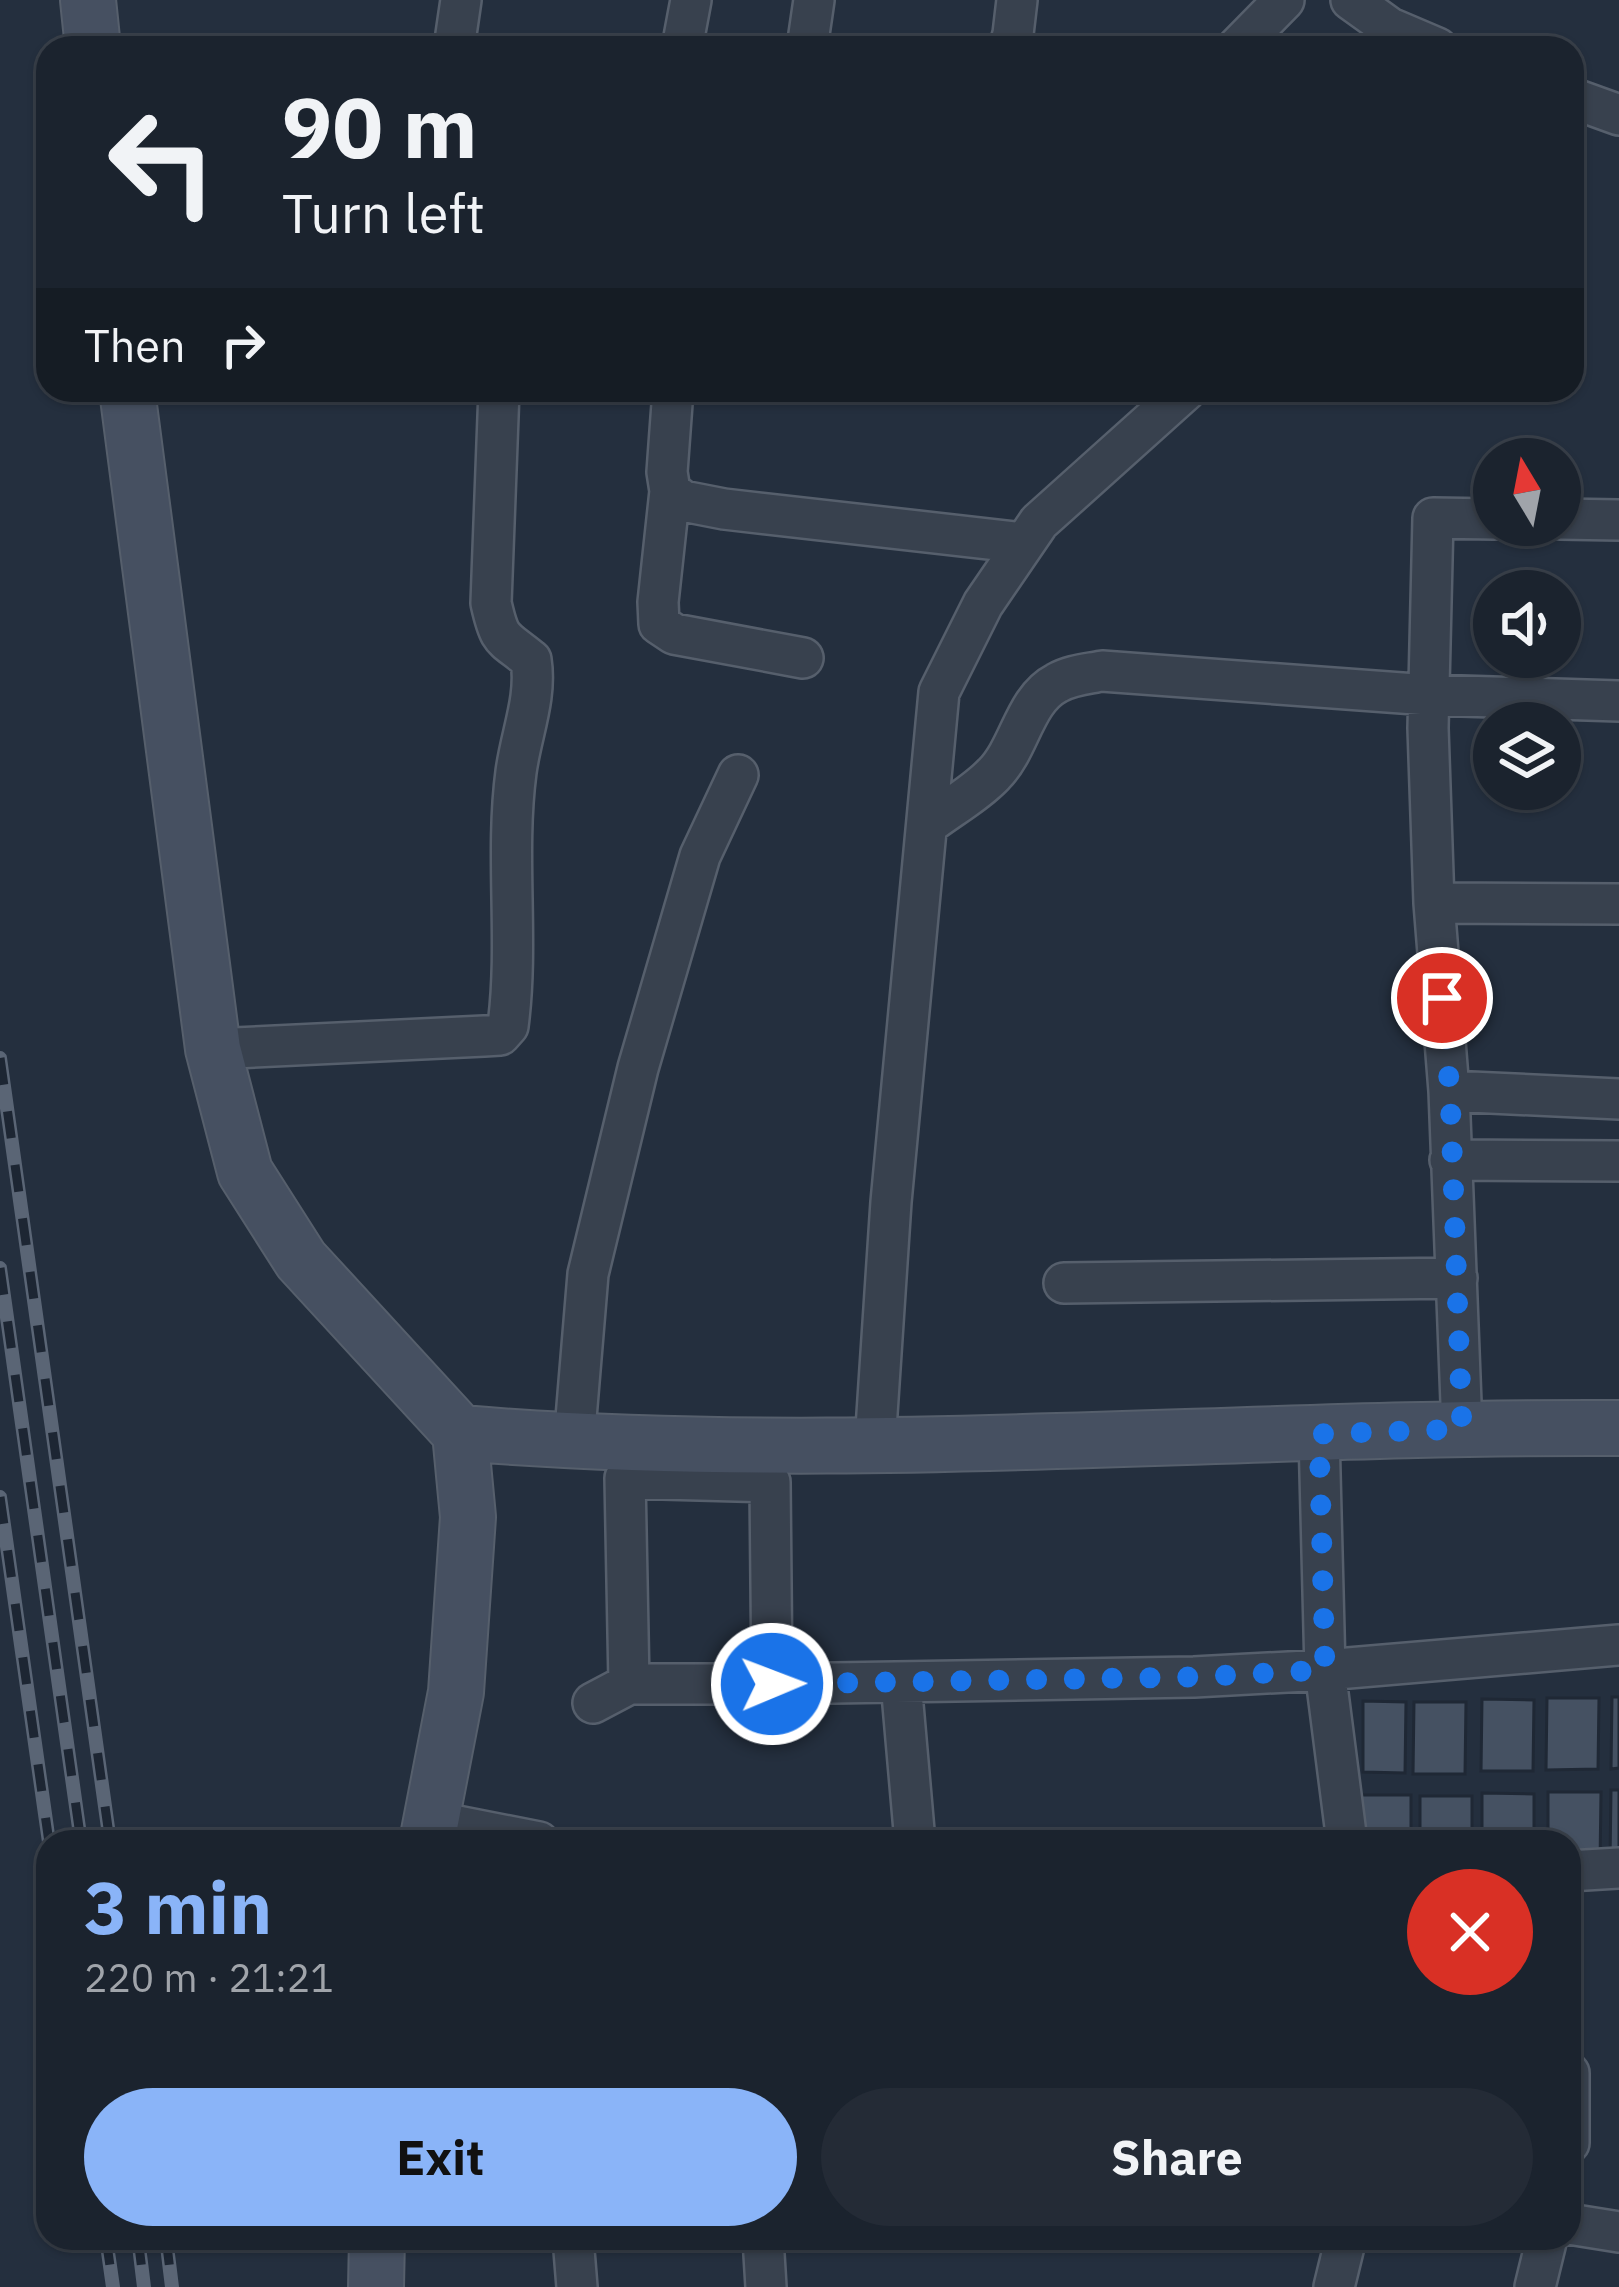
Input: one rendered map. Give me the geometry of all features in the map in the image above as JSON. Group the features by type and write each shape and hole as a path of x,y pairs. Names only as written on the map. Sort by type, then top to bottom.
{"street":[{"path":"88,0 92,36"},
{"path":"456,36 460,0"},
{"path":"684,36 691,0"},
{"path":"809,36 814,0"},
{"path":"1012,36 1017,0"},
{"path":"1249,36 1284,0"},
{"path":"1351,0 1409,36"},
{"path":"1584,102 1619,115"},
{"path":"129,402 213,1049 245,1172 301,1260 460,1433 467,1539 455,1692 430,1830"},
{"path":"213,1049 500,1035 508,1026 516,773 533,674 530,660 504,642 491,603 499,402"},
{"path":"672,402 659,624 674,634 803,658"},
{"path":"874,1444 891,1202 939,692 983,604 1039,522 1173,402"},
{"path":"670,491 683,501 724,508 1024,543"},
{"path":"1462,1429 1450,1091 1434,903 1429,695 1433,518 1473,519"},
{"path":"1581,519 1619,520"},
{"path":"927,825 997,772 1041,696 1074,676 1102,671 1429,695 1619,701"},
{"path":"574,1442 588,1274 632,1090 700,856 739,775"},
{"path":"1434,903 1619,904"},
{"path":"1450,1091 1619,1099"},
{"path":"1450,1160 1619,1161"},
{"path":"1064,1283 1457,1278"},
{"path":"460,1433 574,1442 874,1444 1619,1428"},
{"path":"1319,1434 1325,1670 1345,1830"},
{"path":"629,1684 625,1478 770,1482 772,1684"},
{"path":"593,1703 629,1684 1194,1677 1619,1645"},
{"path":"901,1682 914,1830"},
{"path":"1581,1870 1619,1868"},
{"path":"1581,2226 1619,2232"},
{"path":"376,2287 377,2250"},
{"path":"574,2250 577,2287"},
{"path":"764,2250 766,2287"},
{"path":"1334,2287 1343,2250"},
{"path":"1535,2287 1544,2250"}],"building":[{"path":"1612,1697 1619,1697 1619,1768 1611,1769"},
{"path":"1547,1698 1599,1698 1598,1769 1546,1770"},
{"path":"1482,1699 1534,1700 1533,1771 1481,1771"},
{"path":"1363,1701 1406,1702 1405,1773 1363,1772"},
{"path":"1414,1702 1466,1702 1465,1774 1413,1774"},
{"path":"1611,1790 1619,1790 1619,1862 1610,1862"},
{"path":"1548,1792 1601,1792 1600,1864 1581,1864 1581,1830 1548,1830"},
{"path":"1482,1793 1534,1794 1534,1830 1482,1830"},
{"path":"1359,1795 1411,1795 1411,1830 1359,1830"},
{"path":"1420,1796 1472,1796 1472,1830 1420,1830"}],"railway":[{"path":"0,1058 108,1830"},
{"path":"0,1268 79,1830"},
{"path":"0,1497 47,1830"},
{"path":"108,2250 113,2287"},
{"path":"139,2250 144,2287"},
{"path":"167,2250 172,2287"}],"route":[{"path":"772,1684 1194,1677 1325,1670 1319,1434 1462,1429 1450,1091 1442,998"}]}
